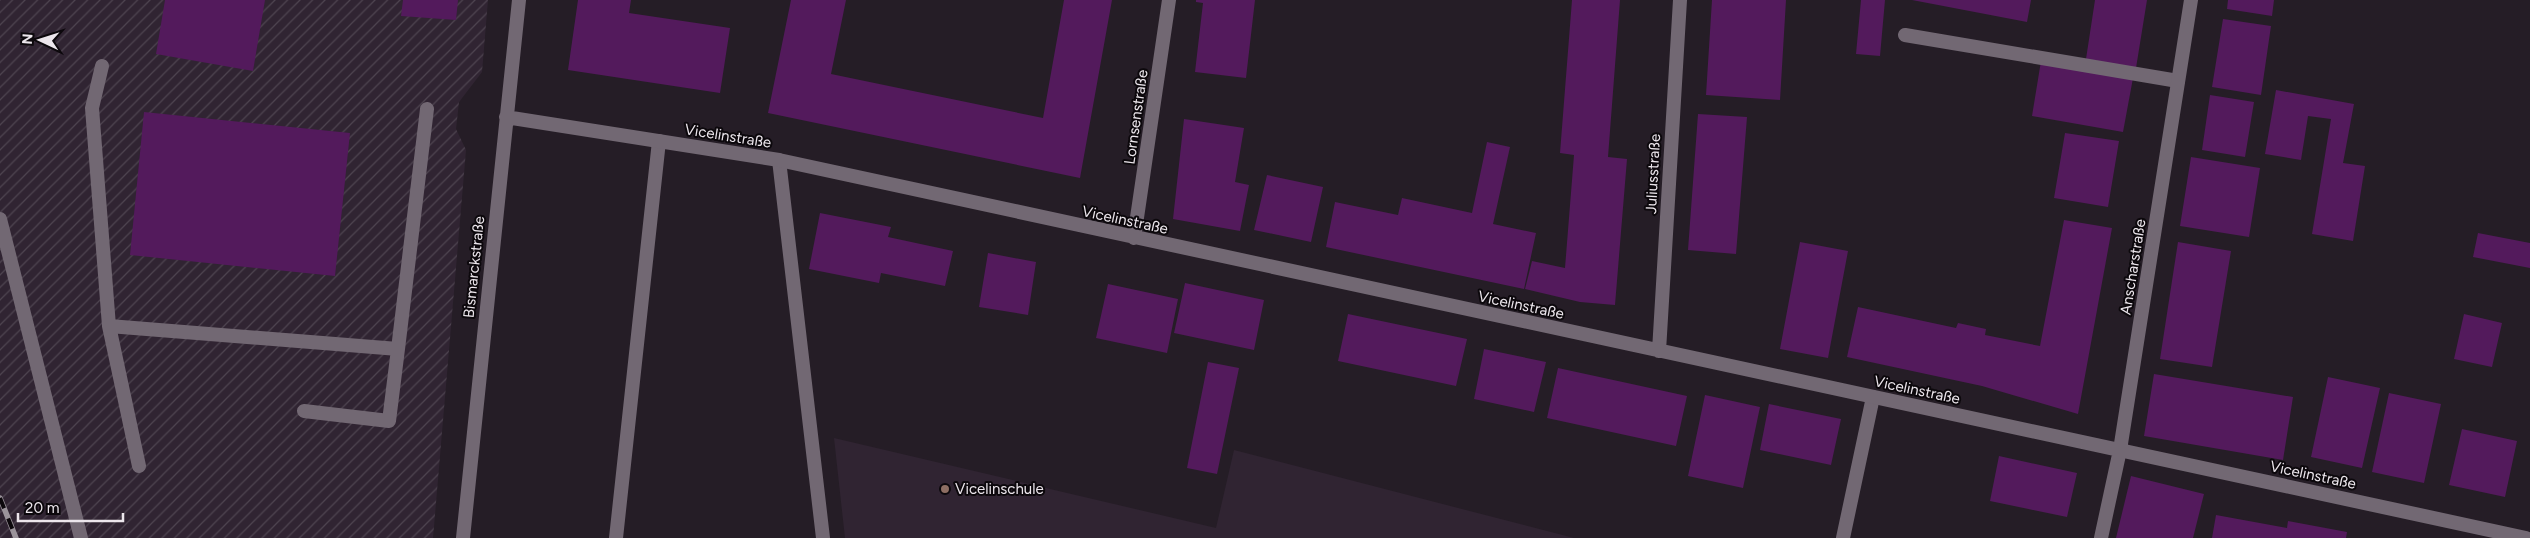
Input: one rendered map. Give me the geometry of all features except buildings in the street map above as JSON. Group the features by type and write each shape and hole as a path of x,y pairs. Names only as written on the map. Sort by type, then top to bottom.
{"street":[{"name":"Bismarckstraße","path":"463,538 519,0"},
{"name":"Lornsenstraße","path":"1134,238 1170,0"},
{"name":"Juliusstraße","path":"1659,351 1680,0"},
{"name":"Anscharstraße","path":"2101,538 2120,450 2191,0"},
{"path":"1905,34 2178,81"},
{"path":"102,66 92,108 109,326 139,466"},
{"path":"304,411 390,421 427,109"},
{"name":"Vicelinstraße","path":"506,117 779,160 2526,538"},
{"path":"616,538 659,141"},
{"path":"779,160 823,538"},
{"path":"0,219 81,538"},
{"path":"109,326 398,349"},
{"path":"1843,538 1873,397"}],"shaded area":[{"path":"0,0 488,0 482,72 459,102 456,129 466,150 433,538 0,538"},
{"name":"Vicelinschule","path":"834,438 1216,528 1234,450 1574,538 845,538"}],"railway":[{"path":"0,498 16,538"}],"place":[{"name":"Vicelinschule","path":"945,489"}]}
